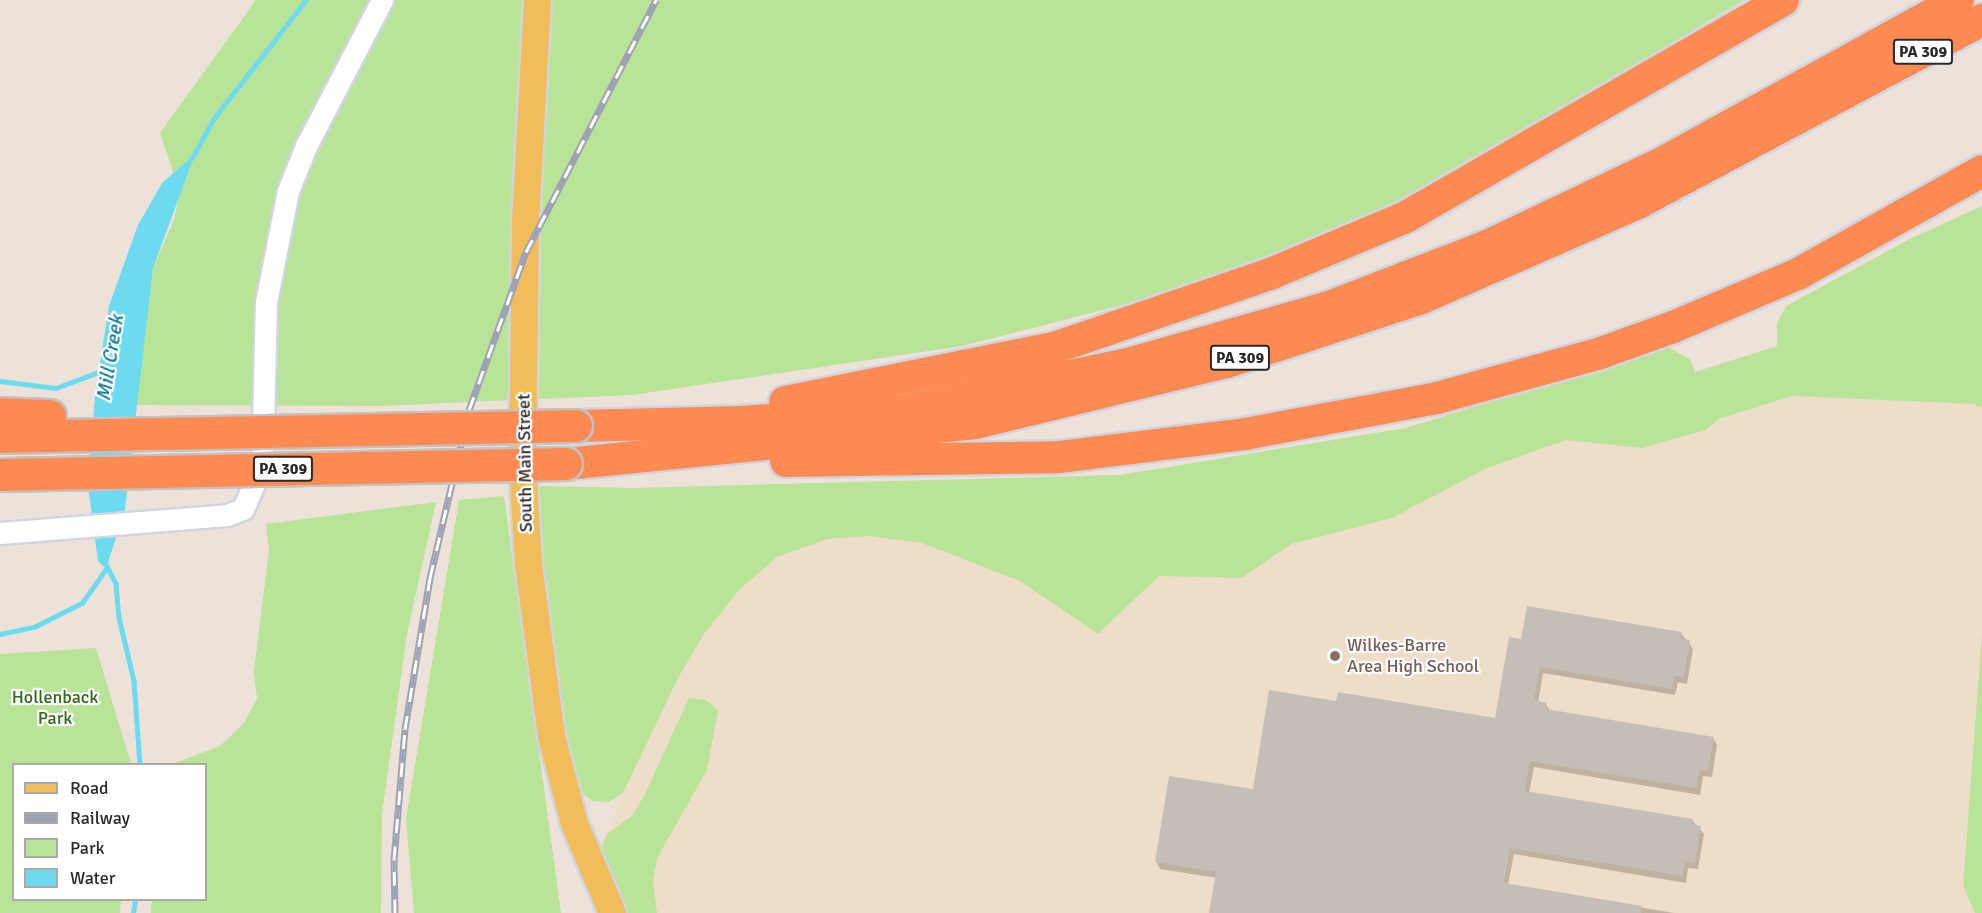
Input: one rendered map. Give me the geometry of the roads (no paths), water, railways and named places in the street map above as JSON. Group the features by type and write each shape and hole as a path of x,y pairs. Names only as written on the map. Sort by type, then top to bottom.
{"highway":[{"path":"576,426 766,406 1057,347 1270,274 1406,217 1783,0"},
{"name":"PA 309","path":"0,475 572,463 976,423 1227,362 1422,298 1638,203 1857,71 1958,0"},
{"name":"PA 309","path":"0,437 740,422 903,411 1124,365 1306,313 1498,240 1857,71 1982,20"},
{"path":"572,463 1059,457 1279,428 1437,398 1598,354 1798,274 1912,213 1982,171"},
{"path":"1912,213 1982,185"},
{"path":"0,414 320,429"}],"main road":[{"name":"South Main Street","path":"537,0 525,222 522,463 528,562 551,736 574,823 612,913"}],"street":[{"path":"0,532 227,515 243,509 262,465 266,302 288,191 306,146 382,0"}],"water":[{"path":"195,154 153,268 125,509 106,569 98,561 88,486 95,396 109,306 138,225 162,183"}],"waterway":[{"name":"Mill Creek","path":"192,158 214,118 306,0"},
{"path":"0,381 56,388 104,370"},
{"name":"Mill Creek","path":"106,564 116,584 119,617 134,681 140,763"},
{"path":"0,634 34,627 82,603 106,569"},
{"name":"Mill Creek","path":"133,913 135,901"}],"railway":[{"path":"395,913 394,860 405,729 430,578 469,410 526,252 656,0"}],"place":[{"name":"Wilkes-Barre Area High School","path":"1335,656"}],"park label":[{"name":"Hollenback Park","path":"55,708"}]}
